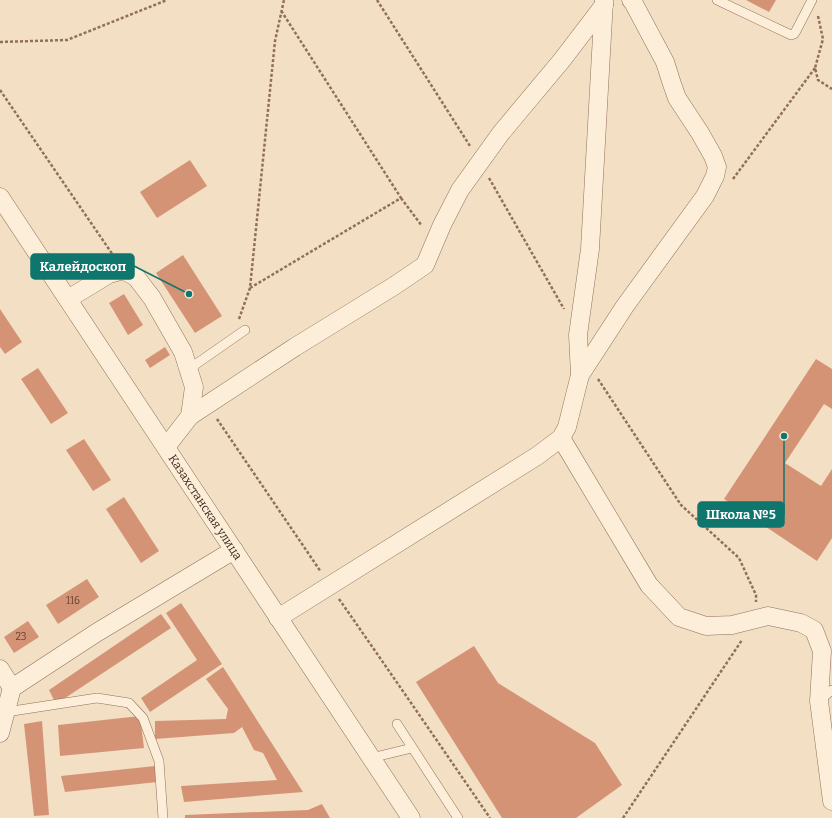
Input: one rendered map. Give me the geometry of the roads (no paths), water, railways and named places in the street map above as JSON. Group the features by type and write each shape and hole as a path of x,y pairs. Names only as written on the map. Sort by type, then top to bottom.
{"street":[{"path":"278,618 537,456 561,438 588,375 625,306 705,196 715,176 717,167 713,156 677,98 665,62 631,0"},
{"path":"588,375 578,335 590,249 604,2"},
{"path":"166,447 190,416 294,347 394,286 425,264 442,225 460,190 497,138 562,60 604,2"},
{"name":"Казахстанская улица","path":"0,196 411,818"},
{"path":"68,299 109,274 123,270 136,277 152,298 183,352 194,387 190,416"},
{"path":"561,438 649,585 679,617 706,626 732,624 768,616 801,623 814,630 822,651 832,801"},
{"path":"0,733 12,688 96,633 234,550"},
{"path":"0,669 12,688"}],"lane":[{"path":"717,0 791,35 796,31 812,0"},
{"path":"188,369 245,330"},
{"path":"6,712 97,698 129,703 143,718 159,761 163,818"},
{"path":"397,724 458,818"},
{"path":"371,758 412,748"}],"place":[{"name":"Калейдоскоп","path":"189,294"},
{"name":"Школа №5","path":"784,436"}]}
